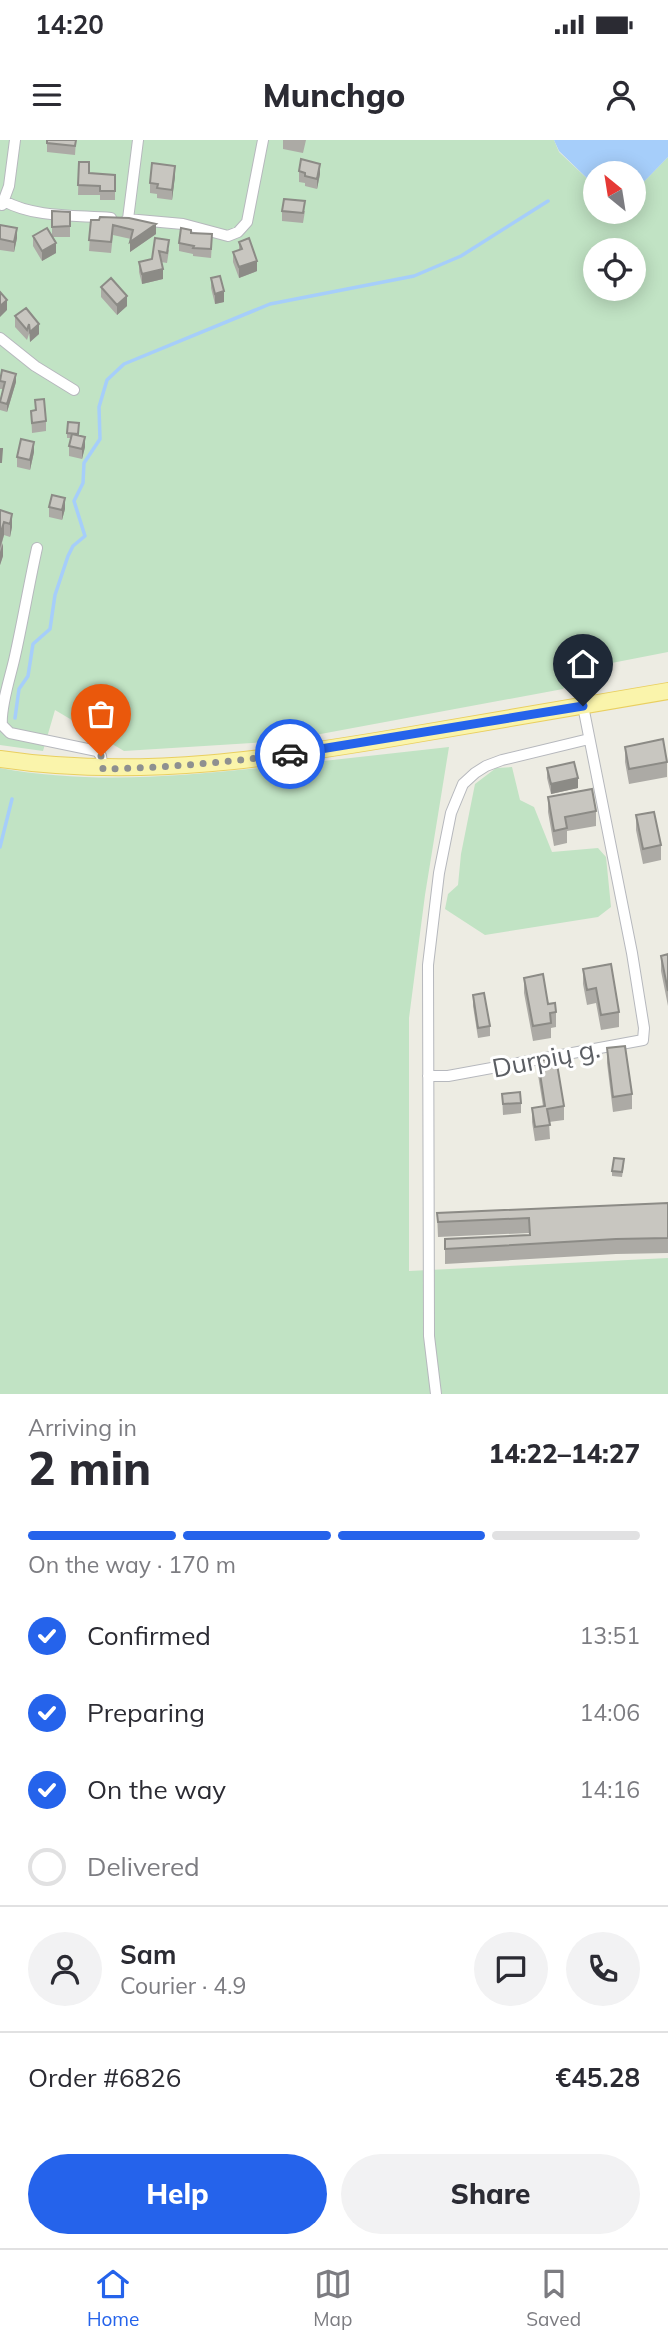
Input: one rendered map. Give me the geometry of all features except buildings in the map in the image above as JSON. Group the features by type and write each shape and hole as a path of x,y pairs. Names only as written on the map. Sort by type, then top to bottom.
{"main road":[{"path":"0,759 103,769 245,760 335,748 668,691"}],"street":[{"path":"15,140 9,186 2,204 40,212 183,224 228,236 238,232 247,222 263,140"},
{"path":"128,219 138,140"},
{"path":"0,338 35,366 74,390"},
{"path":"37,548 16,653 1,709 2,725 10,733 97,751 101,756 103,769"},
{"name":"Durpių g.","path":"428,1076 447,1076 643,1040 644,1028 632,954 583,706"},
{"path":"436,1394 429,1336 428,965 439,873 456,798 463,784 486,766 589,739"}],"green space":[{"path":"0,140 554,140 559,152 583,175 583,224 646,224 646,180 668,157 668,652 581,669 563,689 283,741 124,751 55,710 43,751 0,745"},
{"path":"449,747 425,895 409,1018 409,1271 668,1258 668,1394 0,1394 0,768 69,776 174,776"},
{"path":"512,767 520,800 534,807 552,852 598,848 606,857 611,907 598,917 485,935 445,909 448,894 458,885 461,854 475,784 496,768"}],"water":[{"path":"554,140 668,140 668,157 646,180 646,161 583,161 583,174 559,151"}],"waterway":[{"path":"15,718 19,689 28,676 33,644 50,629 55,595 68,556 73,546 85,536 74,501 83,483 84,463 100,439 99,407 107,380 124,364 270,304 414,276 461,256 548,201"},
{"path":"0,847 12,799"}],"way so far":[{"path":"101,756 103,769 192,765 290,754"}],"route":[{"path":"290,754 583,706"}]}
